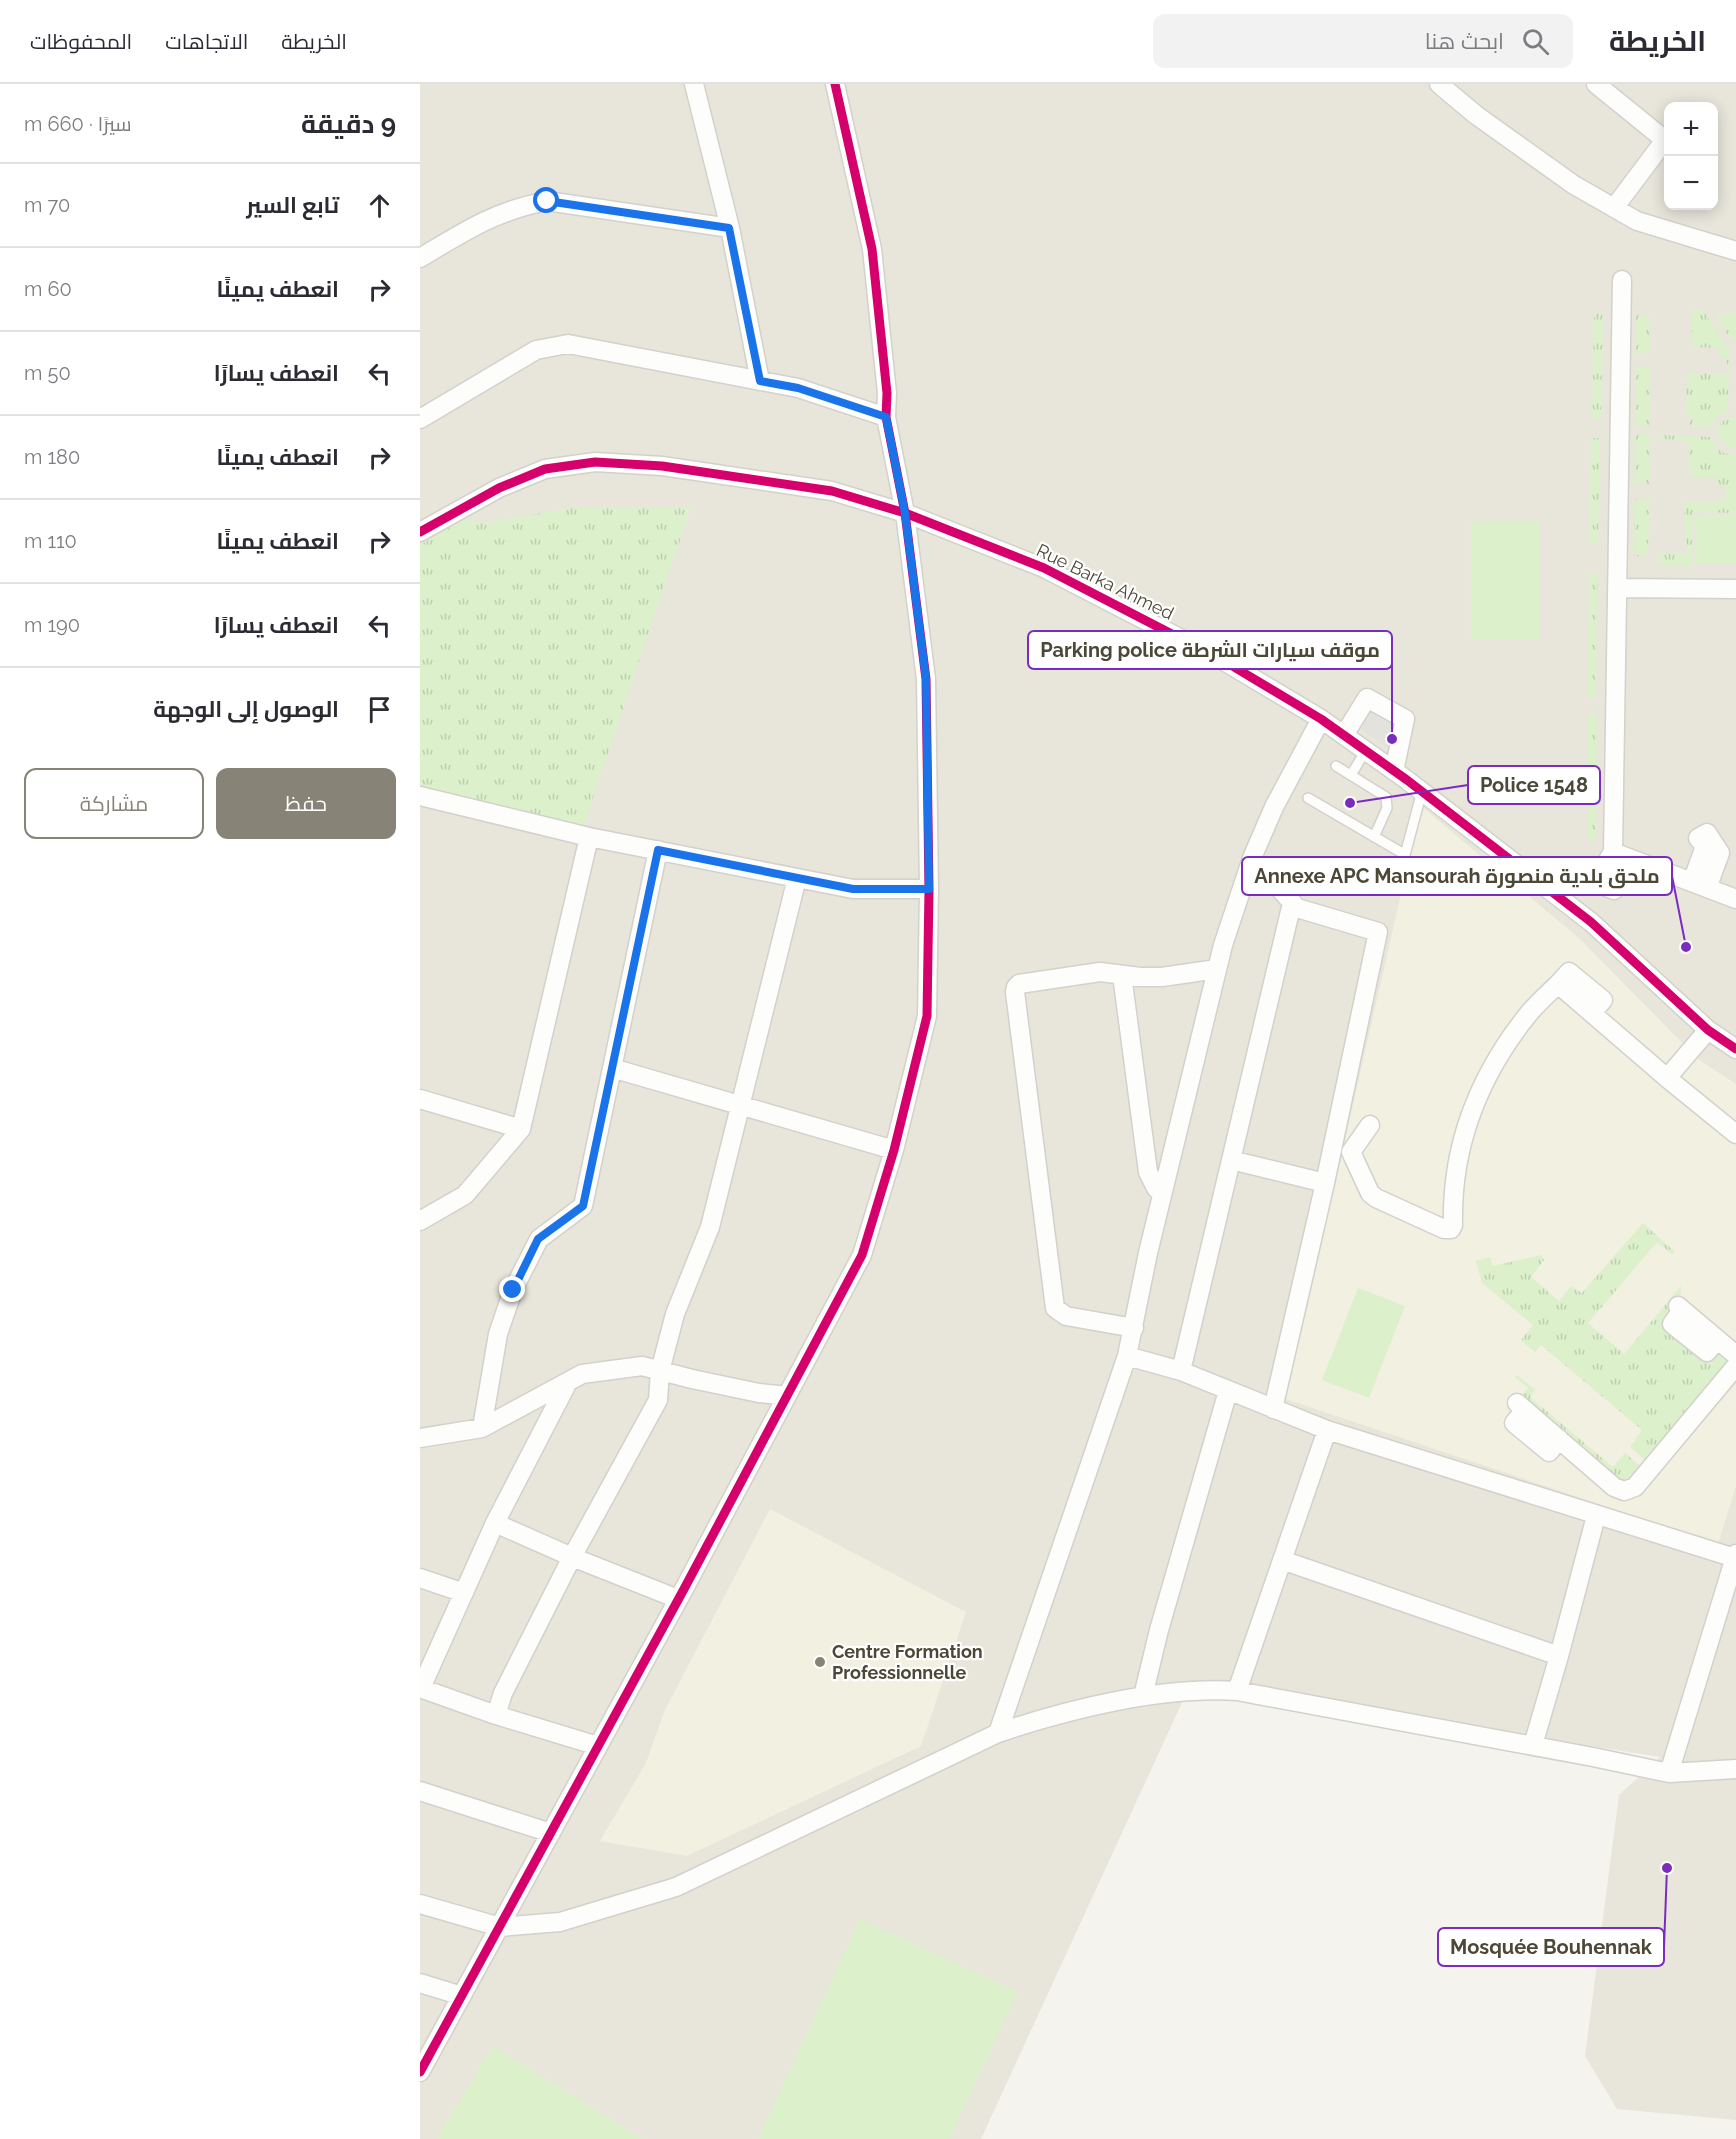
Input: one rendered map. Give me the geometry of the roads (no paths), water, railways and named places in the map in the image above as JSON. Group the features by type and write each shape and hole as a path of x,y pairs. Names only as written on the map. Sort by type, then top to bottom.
{"street":[{"path":"694,84 729,228 760,381"},
{"path":"420,2072 678,1599 862,1255 894,1150 927,1016 929,889 926,679 905,513 886,417 886,393 873,249 835,84"},
{"path":"1596,84 1665,140 1614,208"},
{"path":"1444,86 1476,115 1574,185 1637,221 1736,251"},
{"path":"420,258 484,220 520,206 547,201 729,228"},
{"path":"1622,280 1613,852 1594,882 1614,890 1633,860"},
{"path":"420,419 536,350 568,344 798,388 886,417"},
{"name":"Rue Barka Ahmed","path":"422,525 544,469 595,462 662,466 832,491 905,513 1044,568 1224,661 1322,719 1422,791 1591,922 1708,1030 1736,1049"},
{"path":"1617,588 1736,589"},
{"path":"1344,735 1367,698 1405,718 1394,771"},
{"path":"998,1733 1127,1356 1148,1253 1217,969 1251,858 1274,807 1322,719"},
{"path":"420,796 589,837 853,889 929,889"},
{"path":"420,1221 465,1195 521,1130 589,837"},
{"path":"482,1428 498,1334 513,1290 538,1239 583,1206 658,850"},
{"path":"1613,852 1736,899"},
{"path":"1251,858 1292,903 1303,911 1378,932 1325,1183 1273,1409"},
{"path":"496,1715 503,1694 572,1557 658,1400 660,1371 675,1314 710,1227 797,878"},
{"path":"1181,1371 1292,903"},
{"path":"1134,1328 1066,1316 1055,1308 1016,987 1019,984 1100,972 1162,977 1217,969"},
{"path":"1370,1125 1352,1152 1370,1193 1376,1198 1444,1229 1450,1229 1453,1225 1454,1177 1463,1133 1484,1080 1526,1017 1569,972 1603,1000 1593,1013 1667,1078 1736,1134"},
{"path":"1122,975 1148,1172 1156,1188 1162,1194"},
{"path":"1667,1078 1708,1030"},
{"path":"612,1068 894,1150"},
{"path":"420,1099 521,1130"},
{"path":"1231,1160 1325,1183"},
{"path":"1680,1308 1672,1324 1707,1352 1717,1339 1736,1355"},
{"path":"1127,1356 1181,1371 1327,1430 1596,1516 1735,1556 1669,1773"},
{"path":"420,1438 482,1428 582,1374 642,1366 759,1393 787,1396"},
{"path":"1521,1407 1514,1423 1549,1452 1559,1439 1614,1487 1624,1491 1635,1487 1736,1366"},
{"path":"568,1382 495,1523 420,1688 496,1715 598,1746"},
{"path":"1143,1696 1159,1630 1228,1391"},
{"path":"1237,1691 1327,1430"},
{"path":"1533,1745 1596,1516"},
{"path":"495,1523 572,1557 678,1599"},
{"path":"1282,1560 1559,1656"},
{"path":"420,1578 464,1593"},
{"path":"420,1904 500,1927 560,1922 676,1887 998,1733 1034,1721 1143,1696 1210,1689 1237,1691 1533,1745 1669,1773 1736,1769"},
{"path":"420,1791 551,1833"},
{"path":"420,1983 462,1996"}],"lane":[{"path":"1351,775 1366,750"},
{"path":"1336,766 1386,797 1387,808 1374,837"},
{"path":"1401,870 1422,791"},
{"path":"1308,798 1404,854"}],"place":[{"name":"Parking police موقف سيارات الشرطة","path":"1392,739"},
{"name":"Police 1548","path":"1350,803"},
{"name":"Annexe APC Mansourah ملحق بلدية منصورة","path":"1686,947"},
{"name":"Centre Formation Professionnelle","path":"820,1662"},
{"name":"Mosquée Bouhennak","path":"1667,1868"}]}
